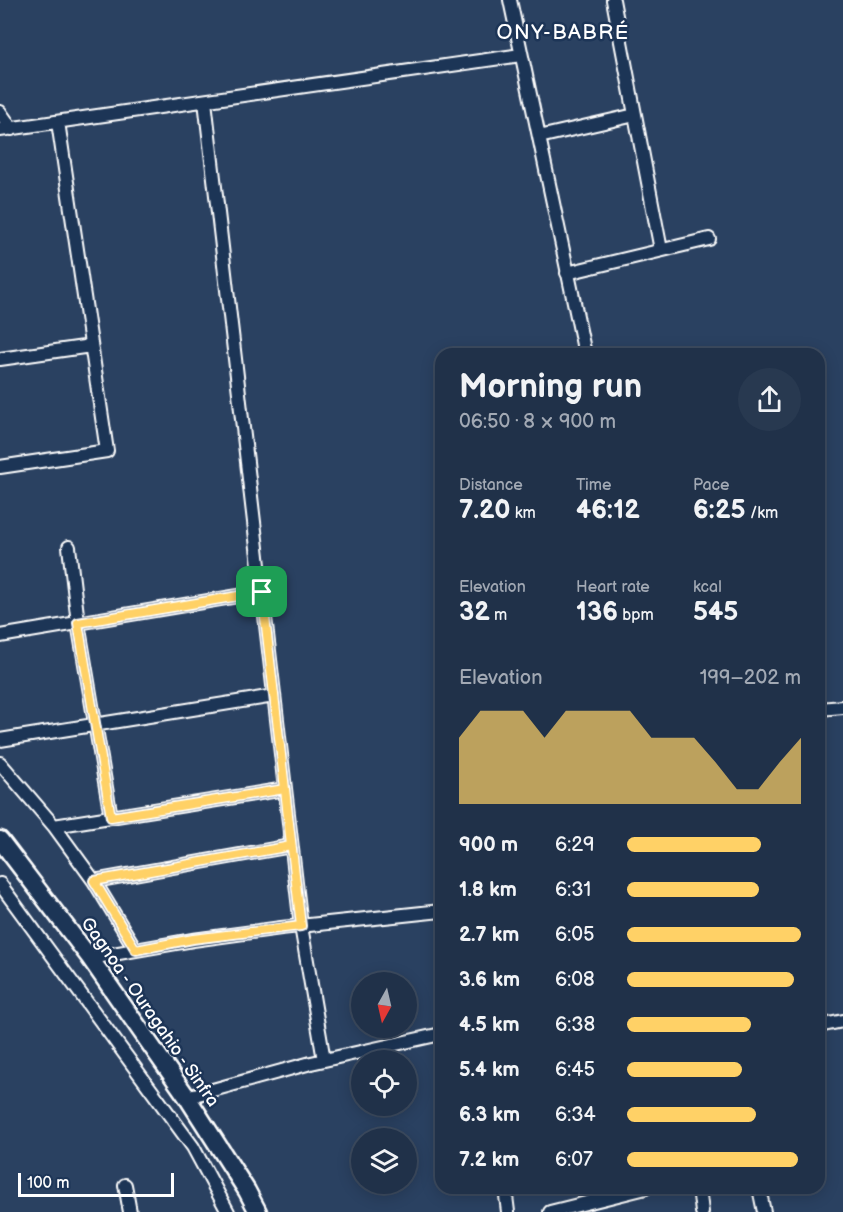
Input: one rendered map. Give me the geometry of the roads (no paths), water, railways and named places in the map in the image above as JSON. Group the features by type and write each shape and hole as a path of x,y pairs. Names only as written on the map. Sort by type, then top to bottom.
{"main road":[{"name":"Gagnoa - Ouragahio - Sinfra","path":"0,840 90,958 187,1097 258,1212"}],"street":[{"path":"510,0 584,348"},
{"path":"613,0 661,250"},
{"path":"0,112 6,130 521,55"},
{"path":"205,101 291,846 301,926 324,1060"},
{"path":"539,137 635,115"},
{"path":"0,466 107,451 58,122"},
{"path":"567,273 709,239"},
{"path":"0,359 91,346"},
{"path":"69,547 78,623 111,817"},
{"path":"0,636 262,592"},
{"path":"0,740 274,696"},
{"path":"825,708 843,707"},
{"path":"0,763 54,826 94,881 136,950"},
{"path":"54,826 285,789"},
{"path":"94,881 291,846"},
{"path":"0,884 193,1147 228,1212"},
{"path":"90,958 193,939 435,912"},
{"path":"825,1025 843,1021"},
{"path":"187,1097 324,1060 435,1035"},
{"path":"125,1185 130,1212"},
{"path":"506,1194 508,1212"},
{"path":"550,1212 622,1194"},
{"path":"700,1194 702,1212"},
{"path":"760,1194 764,1212"}],"district":[{"name":"ONY-BABRÉ","path":"563,32"}]}
